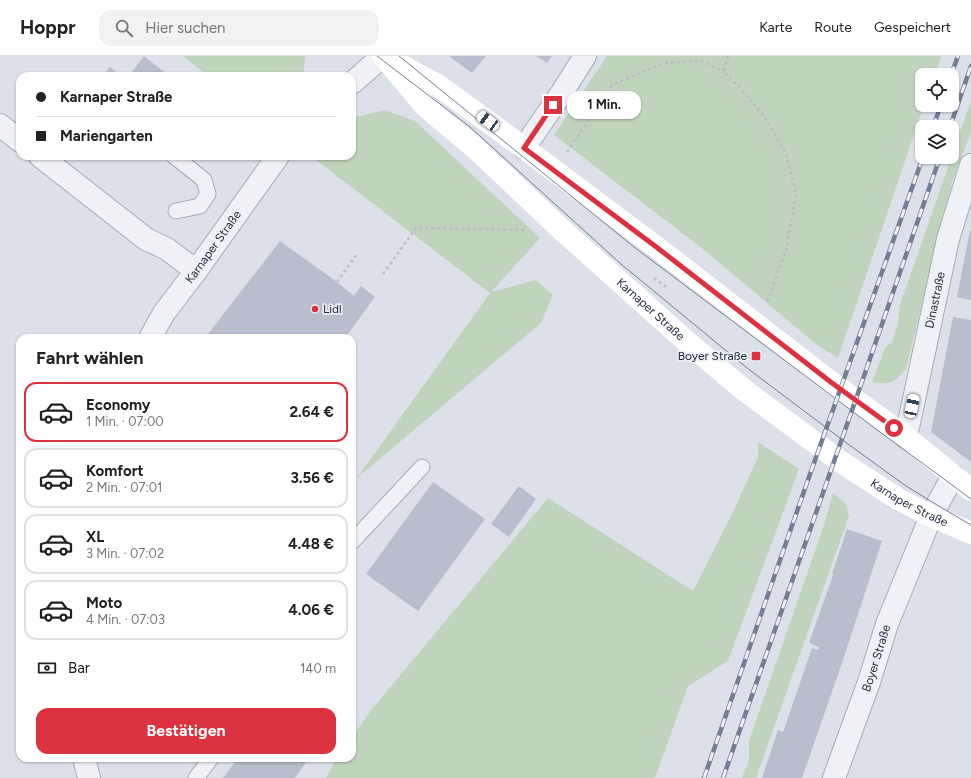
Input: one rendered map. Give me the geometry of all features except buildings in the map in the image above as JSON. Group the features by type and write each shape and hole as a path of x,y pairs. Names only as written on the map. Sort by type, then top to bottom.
{"main road":[{"path":"383,56 439,86 524,148 758,325 832,383 906,437 971,490"},
{"name":"Karnaper Straße","path":"383,56 426,107 475,148 562,230 686,341 744,390 841,462 898,499 971,534"}],"street":[{"path":"356,80 383,56"},
{"path":"524,148 585,56"},
{"path":"0,125 16,137"},
{"path":"45,160 146,239 167,249 196,271"},
{"name":"Karnaper Straße","path":"152,334 164,313 196,271 275,160"},
{"name":"Dinastraße","path":"906,437 948,239 970,168"},
{"name":"Boyer Straße","path":"834,778 869,682 887,624 931,516 953,476"},
{"path":"85,762 89,778"}],"lane":[{"path":"176,211 200,206 208,194 204,180 179,160"},
{"path":"356,538 422,467"},
{"path":"196,778 208,762"}],"path":[{"path":"724,72 728,56"},
{"path":"555,171 613,84 664,63 702,60 724,72 764,116 775,134 786,153 796,195 786,250 758,325"},
{"path":"383,274 416,228 562,230"},
{"path":"337,282 357,254"}],"green space":[{"path":"183,56 305,56 303,72 203,72"},
{"path":"607,56 941,56 937,68 915,68 915,112 922,112 919,120 915,120 915,131 838,358 817,345 703,249 554,135"},
{"path":"971,101 971,132 959,164 959,135"},
{"path":"385,110 415,121 540,238 491,292 536,280 553,295 541,323 357,478 490,293 316,160 356,160 356,117"},
{"path":"949,164 959,164 952,182 906,369 892,382 872,382 885,348 892,342 898,323 900,305"},
{"path":"758,442 799,469 728,661 688,686 655,778 326,778 335,762 356,762 356,731 372,709 548,498 693,591 733,512 758,457"},
{"path":"833,493 846,504 849,516 756,778 742,778 749,760 749,741 824,525"}],"tram line":[{"path":"377,56 470,127 621,264 747,368 906,486 971,525"},
{"path":"399,56 634,247 971,499"}],"railway":[{"path":"954,68 958,56"},
{"path":"952,120 971,66"},
{"path":"936,120 938,112"},
{"path":"704,778 921,164"},
{"path":"723,778 938,164"}],"place":[{"name":"Lidl","path":"315,309"},
{"name":"Boyer Straße","path":"756,356"}],"route":[{"path":"553,105 524,148 655,246 832,383 894,428"}]}
